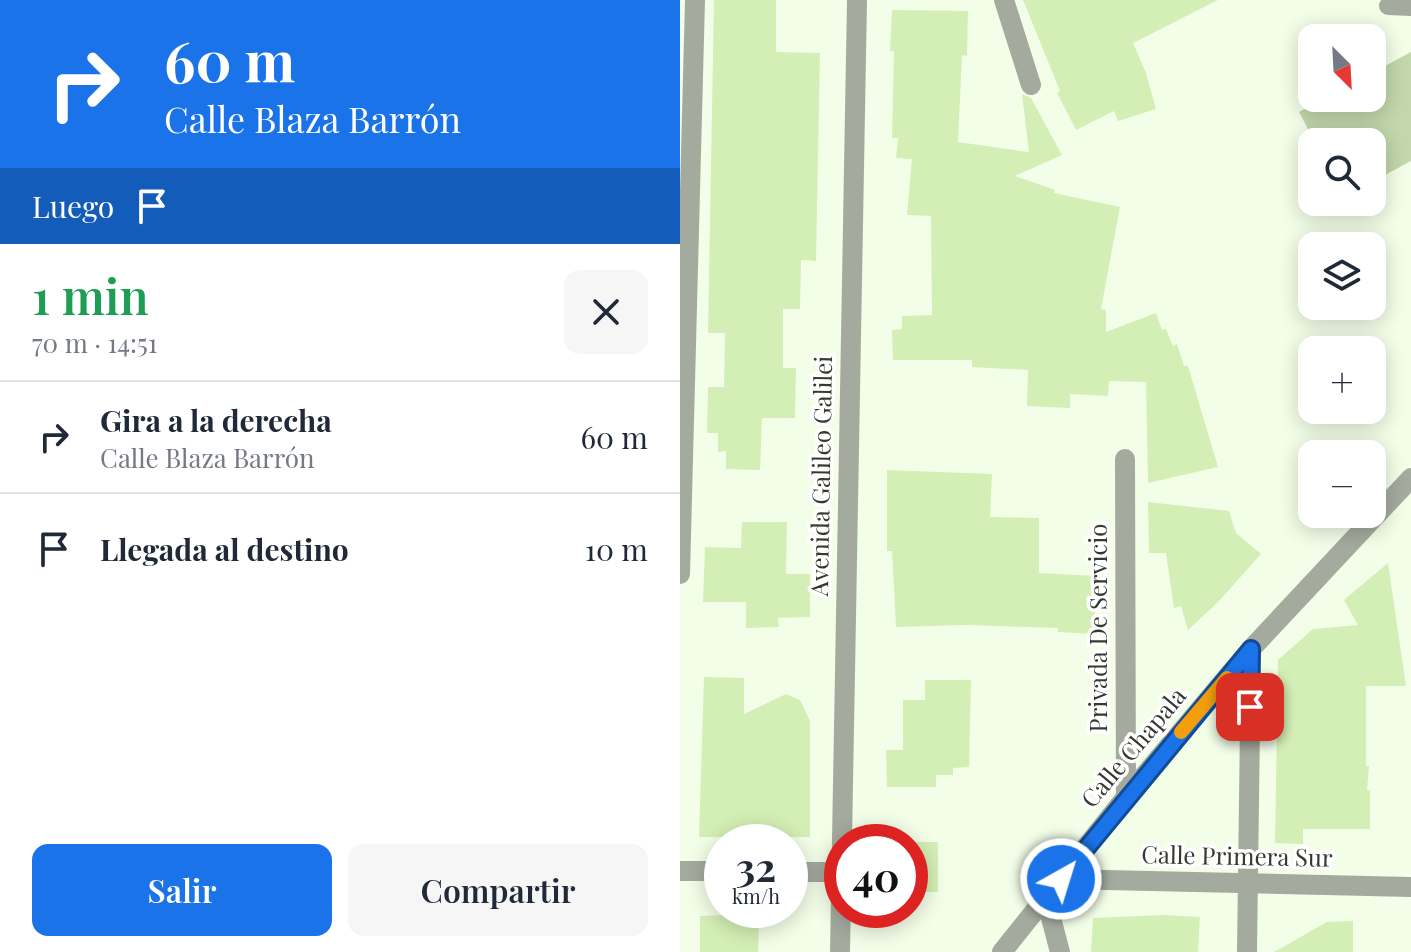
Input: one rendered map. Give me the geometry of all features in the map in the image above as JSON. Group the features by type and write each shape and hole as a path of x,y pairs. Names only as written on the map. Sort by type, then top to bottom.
{"street":[{"path":"680,574 695,0"},
{"name":"Avenida Galileo Galilei","path":"842,824 857,0"},
{"path":"1004,0 1031,85"},
{"name":"Privada De Servicio","path":"1125,459 1126,797"},
{"name":"Calle Chapala","path":"1002,952 1126,797 1251,649 1411,478"},
{"path":"1247,952 1251,649"},
{"path":"680,871 704,871"},
{"name":"Calle Primera Sur","path":"1061,879 1411,887"},
{"path":"1046,899 1060,952"},
{"name":"Avenida Galileo Galilei","path":"840,928 840,952"}],"lane":[{"path":"1388,6 1411,7"}],"green space":[{"path":"1411,52 1411,161 1386,174 1386,128 1308,128 1299,112 1386,112 1386,65"}],"building":[{"path":"714,0 776,0 776,52 820,53 816,261 801,260 800,309 783,309 783,368 796,368 795,418 762,418 760,470 726,469 726,451 718,452 718,433 707,433 708,387 724,387 725,333 708,333"},
{"path":"1023,0 1218,0 1133,43 1146,73 1156,109 1118,121 1114,111 1076,130 1057,93 1060,91"},
{"path":"892,10 968,11 967,56 962,55 958,142 1029,152 1022,94 1031,98 1062,155 1015,176 1055,190 1054,193 1120,207 1101,309 1106,310 1106,332 1156,313 1162,330 1166,329 1173,346 1177,344 1184,366 1188,366 1218,467 1148,483 1146,382 1109,381 1108,396 1070,394 1070,408 1027,406 1028,370 972,367 972,360 893,360 892,330 902,329 902,316 932,315 931,216 907,215 912,159 896,158 898,138 892,138"},
{"path":"887,470 992,474 990,517 1039,518 1039,573 1096,576 1094,634 1058,632 1058,628 966,625 896,627 892,551 887,551"},
{"path":"1148,502 1229,511 1236,533 1261,554 1188,630 1181,606 1174,608 1166,553 1149,553"},
{"path":"742,522 787,522 786,574 810,574 810,617 778,618 779,627 746,628 746,602 703,602 705,547 741,548"},
{"path":"1388,563 1406,686 1366,686 1370,829 1303,829 1303,844 1275,843 1278,660 1313,629 1358,625 1344,600"},
{"path":"704,677 744,678 744,714 786,694 800,700 810,721 810,837 808,824 704,824 704,837 699,837"},
{"path":"925,680 971,680 969,767 953,768 953,775 936,775 936,787 887,787 886,750 903,750 903,700 925,700"},
{"path":"928,842 938,842 938,892 928,892"},
{"path":"700,916 704,916 704,928 759,928 758,952 700,952"},
{"path":"1200,917 1198,952 1091,952 1093,918"},
{"path":"1353,921 1353,952 1274,952 1327,922"}],"slow traffic":[{"path":"1181,732 1227,678"}],"route":[{"path":"1061,879 1251,649 1250,707"}]}
